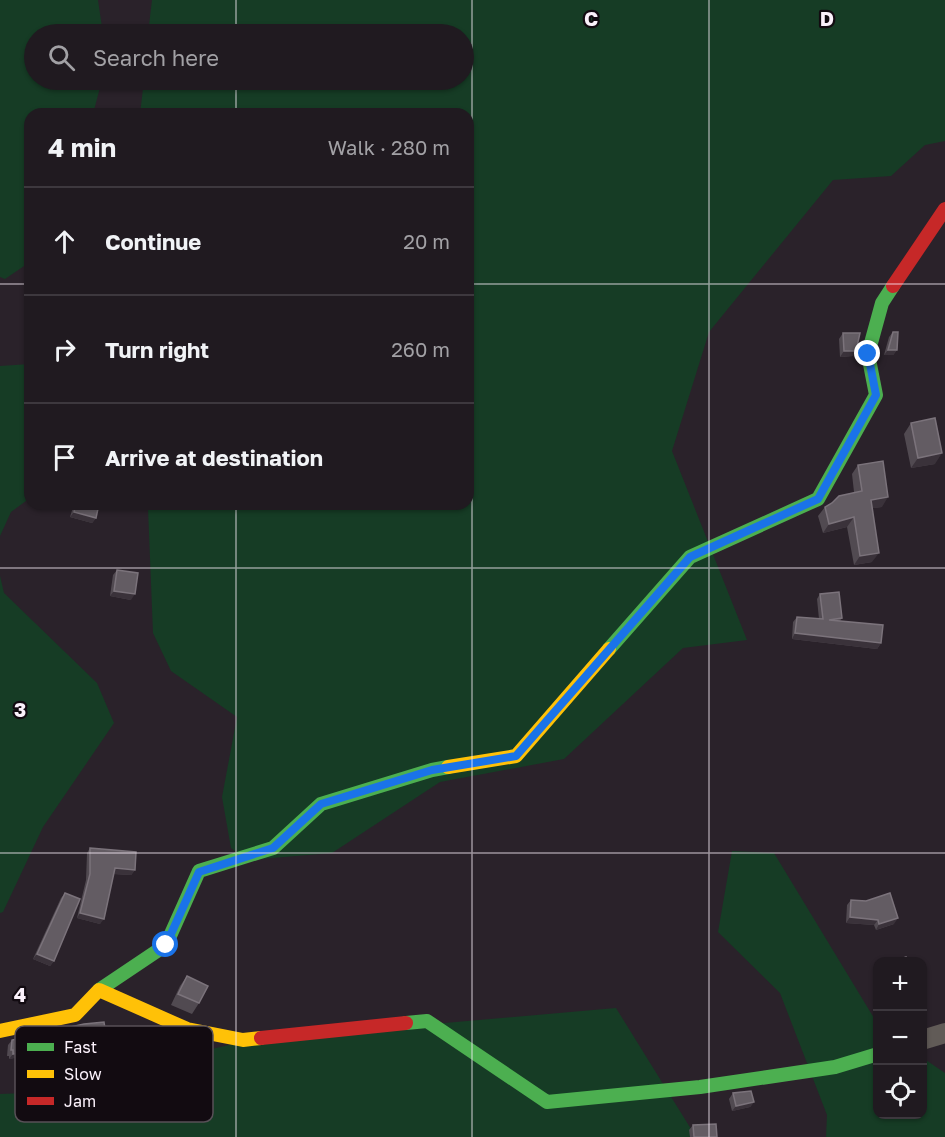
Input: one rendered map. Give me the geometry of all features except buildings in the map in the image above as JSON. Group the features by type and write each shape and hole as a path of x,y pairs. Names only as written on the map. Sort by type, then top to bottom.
{"street":[{"path":"23,1026 75,1015 99,990 166,945 199,872 273,848 321,804 432,770 516,756 690,557 818,499 876,395 868,354 882,303 945,208"},
{"path":"99,990 180,1026"},
{"path":"213,1034 243,1040 428,1021 547,1101 700,1087 835,1067 873,1056"},
{"path":"0,1031 15,1028"},
{"path":"927,1038 945,1033"}],"green space":[{"path":"0,0 98,0 102,24 24,24 24,90 99,90 95,108 24,108 24,266 5,279 0,277"},
{"path":"152,0 945,0 945,141 925,145 891,176 833,180 709,332 672,451 747,640 683,648 564,759 440,782 332,853 247,860 231,848 222,797 237,717 171,671 153,633 148,510 474,510 474,108 141,108 143,90 474,90 474,24 149,24"},
{"path":"24,364 24,502 11,512 0,536 0,366"},
{"path":"0,576 4,593 97,683 114,723 43,827 3,912 0,913"},
{"path":"732,851 774,853 873,1016 873,1119 927,1119 927,1061 945,1073 945,1137 826,1137 827,1115 780,993 718,932"},
{"path":"616,1008 696,1137 0,1137 0,1094 15,1093 15,1122 213,1122 213,1049 251,1040"}],"traffic: fast":[{"path":"609,649 690,557 818,499 876,395 868,354 882,303 893,286"},
{"path":"99,990 166,945 199,871 273,848 321,804 448,767"},
{"path":"406,1023 427,1021 547,1102 700,1087 835,1067 873,1056"}],"traffic: slow":[{"path":"448,767 516,756 609,649"},
{"path":"23,1026 75,1015 99,990 180,1026"},
{"path":"0,1031 15,1028"},
{"path":"213,1034 243,1040 261,1038"}],"traffic: jam":[{"path":"893,286 945,209"},
{"path":"261,1038 406,1023"}],"route":[{"path":"166,945 199,872 273,848 321,804 432,770 516,756 690,557 818,499 876,395 868,354"}]}
